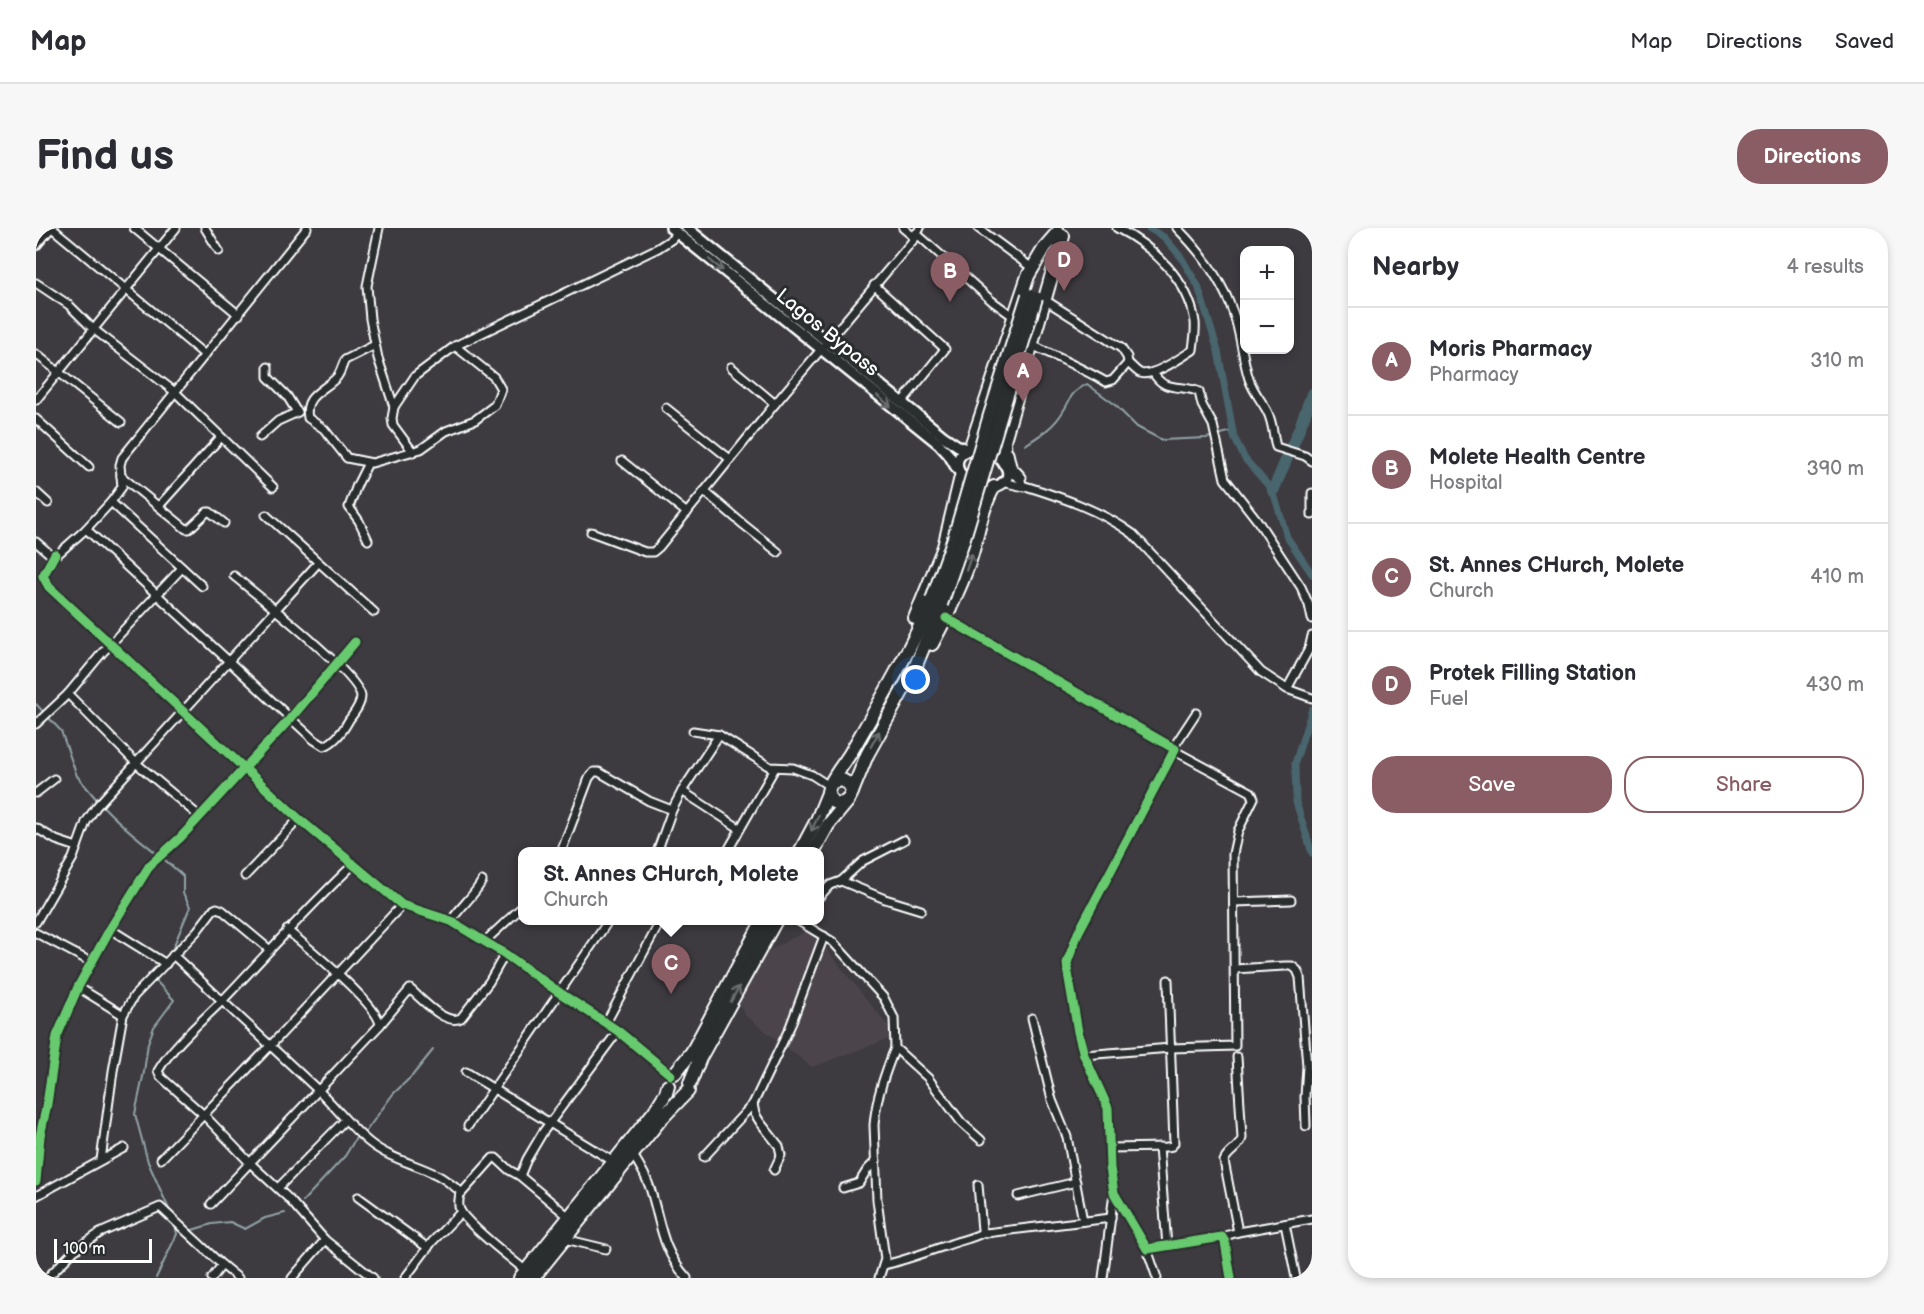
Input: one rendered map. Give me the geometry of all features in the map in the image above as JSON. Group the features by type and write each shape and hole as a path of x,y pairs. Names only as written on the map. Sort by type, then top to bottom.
{"highway":[{"path":"969,449 1032,268 1045,247 1062,231"},
{"path":"914,670 937,602 963,541 1062,231"},
{"path":"1006,467 1004,440 1039,299"},
{"path":"901,667 908,634 944,547 958,494 959,473"},
{"path":"816,847 828,825 850,796 867,755 946,618 969,561 986,502 998,485"},
{"path":"802,847 830,787 937,602"},
{"path":"838,780 846,781 849,784 850,796 842,804 833,802 830,787 838,780"},
{"path":"526,1276 661,1102 672,1078 692,1052 761,925"},
{"path":"526,1276 565,1239 689,1087 700,1058 774,925"},
{"path":"672,1078 685,1074 689,1080 689,1087"},
{"path":"672,1078 675,1093 679,1094 689,1087"}],"main road":[{"name":"Lagos Bypass","path":"687,228 951,442 969,449"},
{"name":"Lagos Bypass","path":"674,230 939,444 949,455 959,473"},
{"path":"982,448 992,451 1006,467 1007,476 998,485 978,486 959,473 958,461 969,449 982,448"}],"street":[{"path":"36,246 52,228 205,355"},
{"path":"134,228 239,315"},
{"path":"36,400 92,328 176,228"},
{"path":"205,228 219,251"},
{"path":"307,228 122,458 120,465 122,487 86,529 56,555 43,576 44,580 299,819 402,905 451,921 505,954 618,1031 672,1078"},
{"path":"379,228 367,286 375,345 382,375 394,407"},
{"path":"903,228 917,233 992,301 1014,317"},
{"path":"978,228 1032,268"},
{"path":"1022,485 1022,476 1012,466 1009,445 1019,387 1036,347 1039,299 1121,348 1128,363 1139,372 1146,374 1153,372 1193,350 1195,324 1187,297 1163,261 1148,248 1117,228"},
{"path":"1177,228 1204,260 1225,294 1239,331 1250,380 1260,402 1267,410 1277,448 1305,456 1312,461"},
{"path":"412,452 393,425 392,418 394,407 415,376 455,346 658,248 672,239 674,230"},
{"path":"591,532 645,552 653,552 917,233"},
{"path":"36,283 69,305 92,328 176,392 273,487"},
{"path":"874,285 945,349 902,402"},
{"path":"375,345 345,360 340,373 313,396 307,410 308,418 324,429 347,458 368,463 427,446 446,431 475,420 495,405 501,389 498,381 455,346"},
{"path":"1036,347 1106,382 1113,380 1128,363"},
{"path":"36,354 121,422"},
{"path":"267,367 268,377 287,396 297,412"},
{"path":"731,367 775,404"},
{"path":"1153,372 1164,385 1199,392 1202,405 1213,425 1225,479 1257,520 1301,587 1312,619"},
{"path":"666,408 730,459"},
{"path":"260,437 278,421 307,410"},
{"path":"36,418 89,467"},
{"path":"159,506 221,436"},
{"path":"622,461 687,513"},
{"path":"368,463 349,507 359,520 368,540"},
{"path":"1006,467 1021,480 1022,485"},
{"path":"121,476 186,529 189,529 207,512 224,523"},
{"path":"998,485 1038,490"},
{"path":"1022,485 1096,511 1114,520 1133,534 1262,672 1287,689 1312,698"},
{"path":"704,491 778,552"},
{"path":"36,492 48,503"},
{"path":"1312,493 1312,514"},
{"path":"111,502 202,586"},
{"path":"266,515 374,612"},
{"path":"86,529 318,744 324,746 331,744 359,704 361,698 357,687 338,664 234,576"},
{"path":"36,542 50,554 56,555"},
{"path":"36,922 39,910 65,873 86,822 96,807 318,563"},
{"path":"36,724 68,694 110,644 182,568"},
{"path":"946,618 1254,795 1238,831 1233,854 1235,1046 1171,1048 1084,1055"},
{"path":"1287,689 1309,649 1312,636"},
{"path":"36,1181 40,1136 57,1036 78,987 110,929 150,865 166,852 290,719 355,642"},
{"path":"68,694 136,763 199,816"},
{"path":"1102,1278 1114,1193 1108,1108 1084,1055 1067,963 1092,904 1174,749 1196,713"},
{"path":"693,731 718,735 765,765 775,768 793,768 812,775 830,787"},
{"path":"659,847 672,810 682,791 718,735"},
{"path":"730,847 775,768"},
{"path":"563,847 589,778 594,772 599,772 649,801 672,810"},
{"path":"36,793 54,779"},
{"path":"682,791 739,828"},
{"path":"245,876 299,819"},
{"path":"36,828 56,840 77,847"},
{"path":"824,892 830,885 841,881 864,861 904,840"},
{"path":"354,864 318,897 183,1040 158,1071 161,1077 204,1115 250,1163 278,1188 325,1240 373,1278"},
{"path":"451,921 465,902 477,891 482,881"},
{"path":"841,881 885,899 921,910"},
{"path":"1234,902 1291,900"},
{"path":"160,1159 271,1046 402,905"},
{"path":"101,1160 123,1015 134,996 217,908 270,950"},
{"path":"484,942 518,911"},
{"path":"468,1126 606,925"},
{"path":"606,1023 659,925"},
{"path":"806,925 841,950 888,1004 894,1018 896,1048 883,1078 874,1113 877,1200 885,1253 884,1265 879,1278"},
{"path":"110,929 166,964"},
{"path":"287,930 337,974 377,1014 380,1025"},
{"path":"36,933 91,962"},
{"path":"704,1157 753,1104 790,1027 824,936"},
{"path":"211,1204 380,1025 410,989 439,1013 451,1020 456,1020 461,1018 489,982 505,954"},
{"path":"173,955 319,1090 339,1110 345,1120 370,1143 437,1175 460,1191 461,1212 526,1276"},
{"path":"1235,969 1292,966 1297,970 1300,977 1307,1066 1306,1126"},
{"path":"1110,1148 1172,1146 1174,1143 1168,980"},
{"path":"78,987 123,1015"},
{"path":"1032,1018 1052,1100 1067,1137 1083,1221"},
{"path":"520,1176 527,1159 549,1123 618,1031"},
{"path":"896,1048 928,1078 961,1122 981,1140"},
{"path":"1237,1057 1242,1138 1224,1161 1238,1232"},
{"path":"1307,1066 1312,1074"},
{"path":"466,1072 614,1162"},
{"path":"753,1104 755,1114 778,1146 781,1155 774,1170"},
{"path":"278,1188 345,1120"},
{"path":"1159,1147 1167,1246"},
{"path":"36,1196 124,1148"},
{"path":"633,1155 648,1181 664,1243 670,1257 687,1278"},
{"path":"460,1195 493,1158 496,1158 570,1217"},
{"path":"843,1188 859,1183 876,1161"},
{"path":"1018,1196 1076,1182"},
{"path":"978,1185 984,1232"},
{"path":"1114,1193 1147,1249 1156,1278"},
{"path":"358,1197 428,1248"},
{"path":"47,1278 75,1250 100,1233 160,1207 238,1278"},
{"path":"405,1278 428,1248 461,1212"},
{"path":"884,1265 906,1261 984,1232 1111,1218"},
{"path":"1147,1249 1312,1219"},
{"path":"1285,1224 1296,1278"},
{"path":"1222,1237 1225,1242 1231,1278"},
{"path":"565,1239 606,1249"},
{"path":"292,1278 325,1240"},
{"path":"212,1278 222,1265"}],"shaded area":[{"path":"810,929 896,1036 812,1067 745,1015 738,1001 763,954"}],"waterway":[{"path":"1148,228 1164,237 1181,257 1198,286 1218,351 1234,437 1245,459 1273,491 1287,537 1312,574"},
{"path":"1025,445 1054,423 1073,394 1087,384 1113,403 1137,427 1162,440 1207,438 1232,431"},
{"path":"1273,491 1312,394"},
{"path":"36,704 61,731 77,776 98,801"},
{"path":"1312,709 1295,763 1296,802 1312,853"},
{"path":"102,805 183,876 183,893 190,907 170,955"},
{"path":"154,979 174,1000 154,1027 148,1043 135,1114 148,1162 172,1216"},
{"path":"364,1134 393,1094 412,1076 433,1050"},
{"path":"303,1201 345,1156 356,1138 360,1137"},
{"path":"189,1231 212,1224 230,1222 245,1229 265,1218 285,1213"},
{"path":"156,1278 177,1234 175,1224"}],"cycle path":[{"path":"55,554 43,576 49,587 299,819 402,905 451,921 505,954 618,1031 671,1075"},
{"path":"946,618 1175,749 1078,933 1067,963 1068,973 1084,1055 1108,1108 1110,1168 1114,1193 1147,1249 1222,1237 1225,1242 1231,1278"},
{"path":"36,1181 40,1136 57,1036 78,987 110,929 150,865 180,838 290,719 355,642"}],"place":[{"name":"Protek Filling Station","path":"1064,291"},
{"name":"Molete Health Centre","path":"950,302"},
{"name":"Moris Pharmacy","path":"1023,402"},
{"name":"St. Annes CHurch, Molete","path":"671,994"}]}
